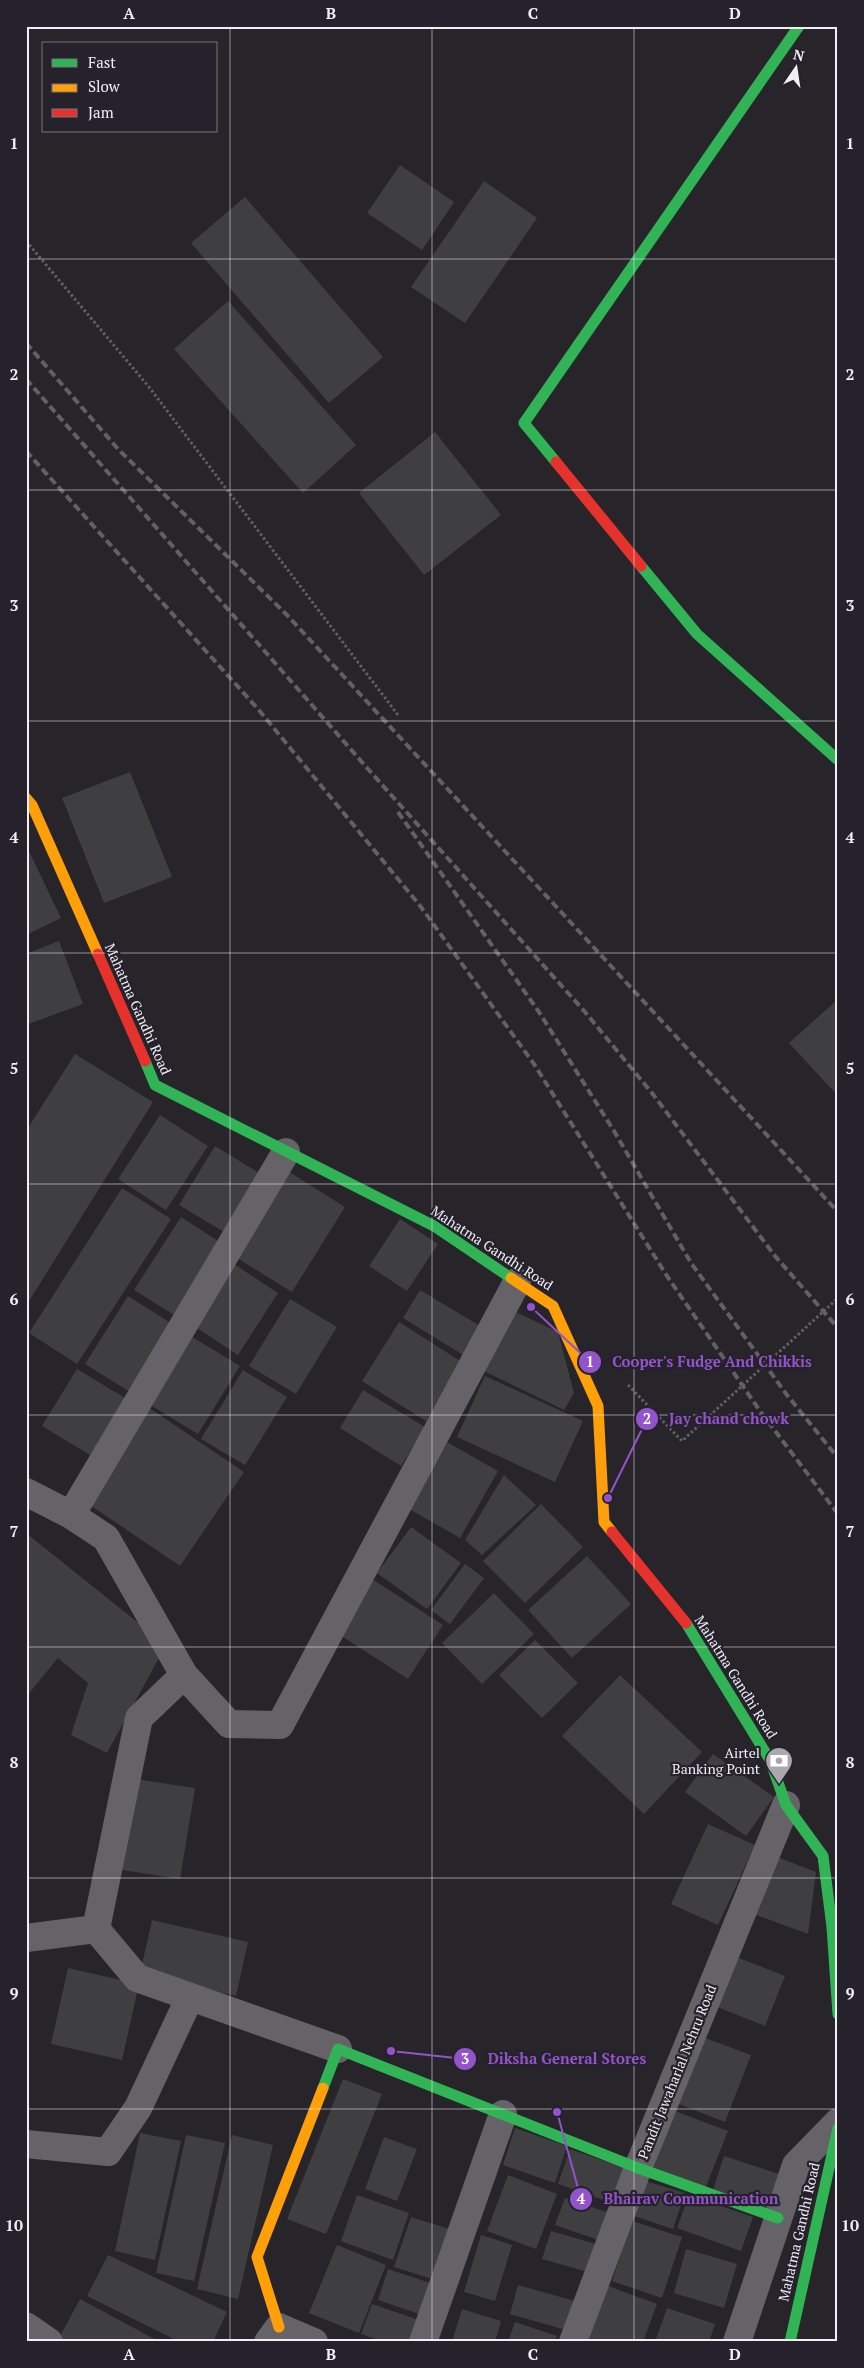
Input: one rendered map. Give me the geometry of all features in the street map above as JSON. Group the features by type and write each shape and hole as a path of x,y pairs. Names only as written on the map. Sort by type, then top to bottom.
{"main road":[{"path":"799,26 524,423 697,634 838,760"},
{"name":"Mahatma Gandhi Road","path":"26,798 32,805 155,1085 434,1226 554,1306 598,1406 604,1522 690,1628 770,1760 786,1804 823,1856 832,1927 838,2014"},
{"path":"274,2334 257,2257 338,2049 638,2168 778,2218"},
{"name":"Mahatma Gandhi Road","path":"790,2342 838,2128"}],"street":[{"path":"71,1515 286,1152"},
{"path":"26,1492 71,1515 106,1538 184,1675 229,1724 280,1724 517,1282"},
{"path":"96,1928 139,1718 184,1675"},
{"name":"Pandit Jawaharlal Nehru Road","path":"573,2342 638,2168 786,1804"},
{"path":"26,1938 96,1928"},
{"path":"96,1928 137,1978 338,2049"},
{"path":"26,2144 108,2152 138,2108 190,1997"},
{"path":"423,2342 503,2114"},
{"path":"738,2342 796,2165 838,2122"},
{"path":"26,2326 49,2342"},
{"path":"274,2334 314,2342"}],"path":[{"path":"26,241 150,387 398,715"},
{"path":"628,1385 682,1441 838,1298"}],"building":[{"path":"400,165 454,202 422,250 367,213"},
{"path":"484,181 537,218 465,323 411,287"},
{"path":"245,197 383,357 329,403 191,243"},
{"path":"228,301 356,445 303,493 174,349"},
{"path":"435,432 501,515 424,575 359,493"},
{"path":"130,772 172,877 104,903 62,798"},
{"path":"26,845 61,918 26,935"},
{"path":"59,941 83,1004 26,1025 26,954"},
{"path":"838,999 838,1096 789,1043"},
{"path":"75,1054 153,1102 26,1306 26,1131"},
{"path":"160,1115 208,1146 166,1210 118,1179"},
{"path":"215,1146 264,1176 229,1235 179,1205"},
{"path":"286,1170 345,1207 292,1292 232,1255"},
{"path":"122,1188 171,1219 77,1364 29,1333"},
{"path":"181,1217 226,1246 179,1318 134,1290"},
{"path":"400,1219 438,1244 407,1291 369,1266"},
{"path":"234,1264 278,1293 238,1355 194,1326"},
{"path":"420,1290 485,1329 468,1358 403,1318"},
{"path":"128,1296 177,1327 135,1395 85,1364"},
{"path":"290,1299 337,1327 296,1394 249,1366"},
{"path":"514,1311 558,1332 574,1393 564,1410 484,1371"},
{"path":"399,1322 462,1362 426,1421 362,1381"},
{"path":"189,1335 240,1366 198,1434 147,1403"},
{"path":"77,1369 130,1401 95,1458 42,1426"},
{"path":"243,1370 287,1397 245,1465 201,1439"},
{"path":"485,1376 583,1421 555,1482 457,1437"},
{"path":"363,1390 425,1427 401,1466 340,1428"},
{"path":"148,1407 244,1472 180,1566 84,1501"},
{"path":"447,1442 498,1471 460,1538 409,1509"},
{"path":"504,1475 536,1505 482,1555 465,1540"},
{"path":"541,1504 583,1547 525,1603 483,1561"},
{"path":"411,1527 461,1563 427,1609 377,1573"},
{"path":"26,1533 166,1645 107,1753 71,1735 88,1683 58,1658 26,1697"},
{"path":"587,1556 631,1604 572,1658 528,1610"},
{"path":"465,1564 484,1578 450,1624 431,1610"},
{"path":"369,1577 443,1625 408,1679 334,1631"},
{"path":"494,1593 534,1634 482,1684 442,1643"},
{"path":"535,1640 578,1683 542,1718 499,1675"},
{"path":"620,1675 702,1752 644,1814 562,1736"},
{"path":"713,1754 774,1797 746,1836 685,1792"},
{"path":"135,1779 195,1788 180,1879 122,1870"},
{"path":"708,1824 755,1845 718,1925 671,1904"},
{"path":"772,1855 816,1872 808,1934 751,1913"},
{"path":"152,1920 248,1942 236,1996 140,1974"},
{"path":"731,1955 785,1976 765,2026 712,2005"},
{"path":"68,1968 139,1984 122,2060 51,2044"},
{"path":"697,2035 751,2055 725,2122 671,2101"},
{"path":"343,2079 382,2094 326,2234 287,2219"},
{"path":"675,2111 728,2131 705,2189 653,2169"},
{"path":"515,2128 567,2146 555,2183 503,2165"},
{"path":"140,2133 181,2141 155,2260 115,2251"},
{"path":"186,2135 225,2143 194,2281 156,2273"},
{"path":"232,2135 273,2145 238,2299 197,2289"},
{"path":"384,2137 417,2149 397,2201 365,2189"},
{"path":"570,2149 627,2169 615,2204 558,2184"},
{"path":"724,2156 779,2174 767,2210 712,2193"},
{"path":"508,2175 557,2194 536,2249 487,2231"},
{"path":"642,2180 685,2193 673,2229 631,2215"},
{"path":"357,2195 409,2213 393,2260 341,2241"},
{"path":"689,2195 753,2217 741,2251 677,2228"},
{"path":"565,2198 613,2214 604,2242 555,2225"},
{"path":"411,2217 459,2232 442,2282 394,2267"},
{"path":"632,2221 682,2237 662,2298 612,2281"},
{"path":"551,2231 603,2246 595,2274 542,2259"},
{"path":"481,2235 512,2245 495,2301 464,2292"},
{"path":"337,2245 386,2265 359,2333 309,2313"},
{"path":"686,2249 737,2264 724,2308 674,2293"},
{"path":"108,2255 227,2312 213,2342 180,2342 87,2296"},
{"path":"388,2269 439,2286 428,2317 378,2300"},
{"path":"518,2285 575,2301 566,2330 510,2314"},
{"path":"608,2286 657,2304 643,2342 588,2342"},
{"path":"80,2299 160,2342 66,2342 59,2338"},
{"path":"372,2304 425,2322 418,2342 384,2342 361,2334"},
{"path":"667,2308 715,2324 709,2342 655,2342"},
{"path":"462,2309 501,2321 495,2342 452,2342"},
{"path":"515,2322 557,2336 555,2342 508,2342"}],"railway":[{"path":"26,343 118,449 287,615 838,1212"},
{"path":"26,379 368,769 585,1012 652,1093 775,1256 838,1328"},
{"path":"26,451 258,709 421,907 534,1064 667,1276 760,1411 838,1514"},
{"path":"398,812 539,1012 614,1131 691,1263 787,1395 838,1458"}],"traffic: fast":[{"path":"556,462 524,423 799,26"},
{"path":"641,566 697,634 838,760"},
{"path":"145,1061 155,1085 434,1226 511,1278"},
{"path":"686,1623 770,1760 786,1805 823,1856 832,1927 838,2014"},
{"path":"323,2088 338,2049 638,2168 778,2218"},
{"path":"790,2342 838,2128"}],"traffic: slow":[{"path":"26,798 32,805 98,954"},
{"path":"511,1278 553,1306 598,1406 604,1522 612,1532"},
{"path":"279,2327 257,2257 323,2088"}],"traffic: jam":[{"path":"556,462 641,566"},
{"path":"98,954 145,1061"},
{"path":"612,1532 686,1623"}],"place":[{"name":"Cooper's Fudge And Chikkis","path":"531,1307"},
{"name":"Jay chand chowk","path":"608,1498"},
{"name":"Airtel Banking Point","path":"779,1785"},
{"name":"Diksha General Stores","path":"391,2051"},
{"name":"Bhairav Communication","path":"557,2112"}]}
